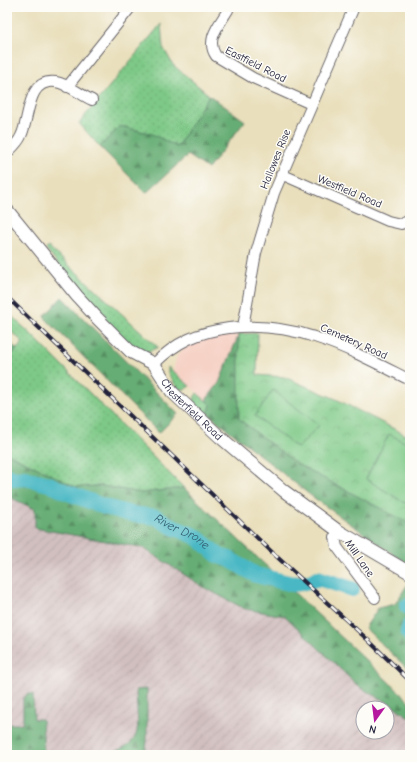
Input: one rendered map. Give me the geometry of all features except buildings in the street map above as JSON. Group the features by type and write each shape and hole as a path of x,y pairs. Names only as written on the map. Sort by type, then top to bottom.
{"main road":[{"name":"Chesterfield Road","path":"7,210 77,296 98,319 131,352 154,364 172,392 220,436 284,491 337,530 410,573"}],"street":[{"path":"67,87 131,7"},
{"name":"Hallowes Rise","path":"243,327 256,253 281,174 354,7"},
{"name":"Eastfield Road","path":"228,10 212,39 212,51 216,56 253,78 311,104"},
{"path":"7,153 22,135 30,99 34,92 41,86 49,82 56,82 92,100"},
{"name":"Westfield Road","path":"281,174 388,221 401,224 410,220"},
{"name":"Cemetery Road","path":"154,364 172,347 189,337 211,331 243,327 281,328 322,338 410,380"},
{"name":"Mill Lane","path":"337,530 334,536 337,547 374,598"}],"shaded area":[{"path":"239,334 219,383 206,400 173,371 177,355 193,339"},
{"path":"7,496 35,509 36,528 143,548 205,588 245,609 285,616 359,687 383,700 355,700 355,740 395,740 395,707 410,718 410,755 7,755"}],"green space":[{"path":"161,24 163,47 173,65 209,95 177,147 152,134 120,126 100,147 79,123"},
{"path":"209,95 245,121 208,169 188,155 146,193 100,147 120,126 152,134 177,147"},
{"path":"49,247 158,347 144,352 122,337 65,273 46,249"},
{"path":"62,297 178,414 159,433 44,317"},
{"path":"7,312 31,334 184,488 141,493 102,486 76,487 7,453 7,361 23,342 7,328"},
{"path":"258,333 257,375 284,377 336,399 410,437 410,524 297,464 239,419 239,334"},
{"path":"239,334 239,419 297,464 410,524 410,565 310,495 208,414 211,405 206,400 219,383"},
{"path":"7,340 17,349 7,361"},
{"path":"168,367 190,386 185,389 178,389 168,373"},
{"path":"273,390 319,425 298,448 255,416"},
{"path":"197,393 211,405 208,414 195,404 194,398"},
{"path":"389,434 410,445 410,506 366,479"},
{"path":"7,453 76,487 102,486 141,493 184,488 410,702 410,718 395,707 395,700 383,700 359,687 285,616 245,609 205,588 143,548 35,528 35,509 7,496"},
{"path":"409,582 410,671 365,628 378,608 395,604"},
{"path":"147,689 147,742 145,754 101,755 116,751 133,741 137,726 136,690"},
{"path":"28,694 33,694 34,719 42,719 44,755 7,755 7,724 23,724 23,698"}],"waterway":[{"name":"River Drone","path":"7,476 15,479 25,478 49,484 105,507 131,514 156,517 173,527 195,536 219,556 229,559 256,575 293,584 310,582 318,578 352,589"},
{"name":"River Drone","path":"410,625 408,631 410,635"}],"railway":[{"path":"7,297 276,556 368,640 410,681"}]}
